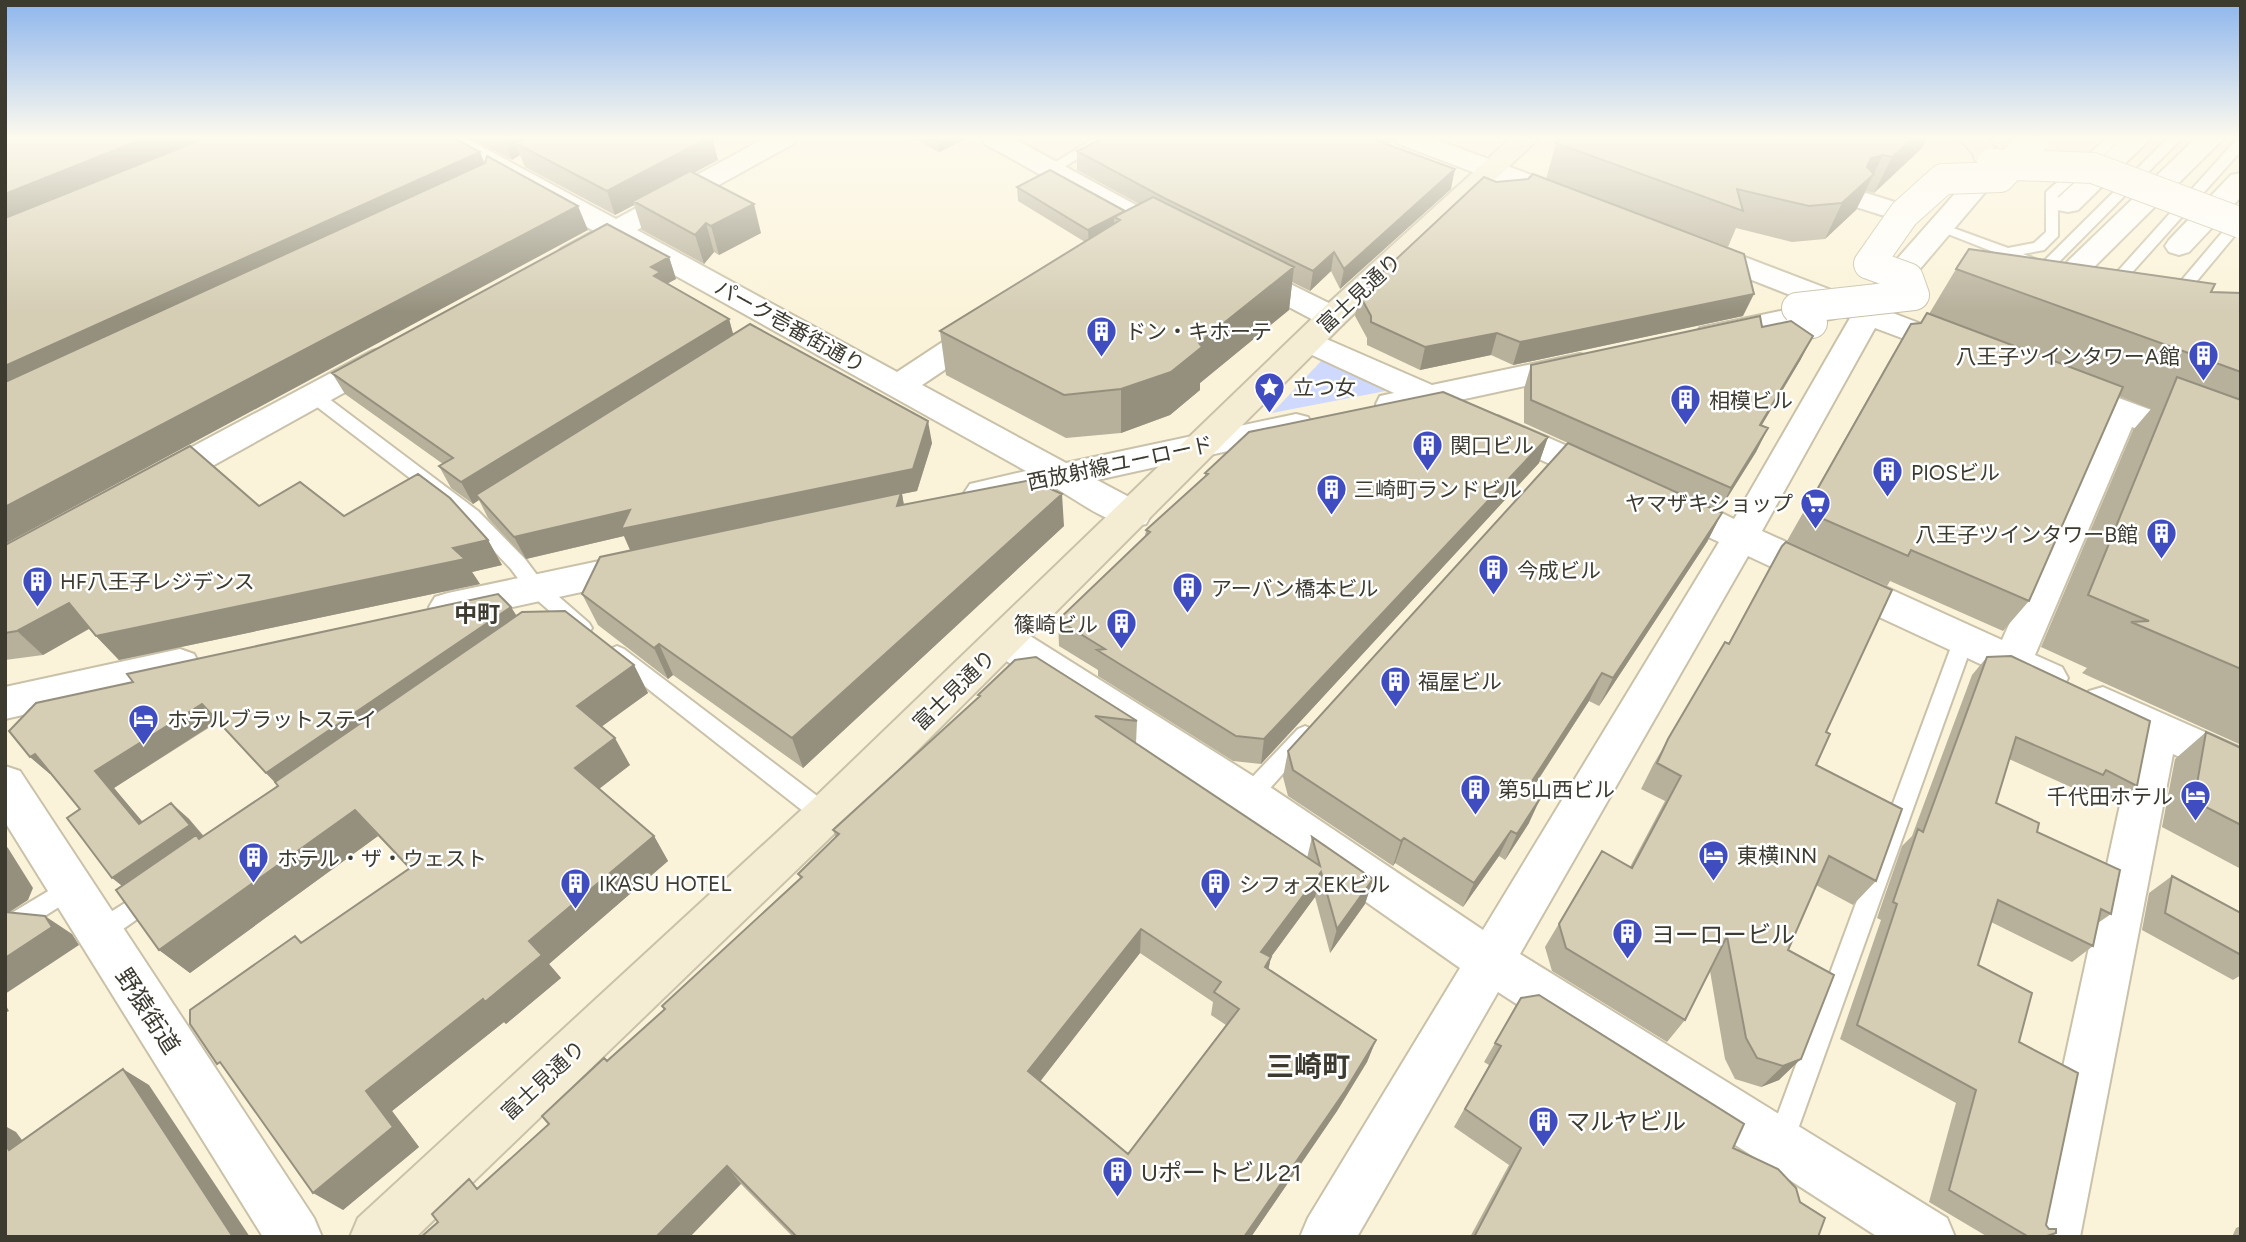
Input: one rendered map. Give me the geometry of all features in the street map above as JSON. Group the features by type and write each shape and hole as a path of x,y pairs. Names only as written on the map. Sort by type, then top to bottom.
{"street":[{"name":"パーク壱番街通り","path":"552,196 774,324 898,386 1133,515"},
{"path":"542,271 679,196"},
{"path":"1099,196 1152,226 1332,317"},
{"name":"富士見通り","path":"377,1237 825,815 1332,317 1463,196"},
{"path":"1560,196 1592,208"},
{"path":"1677,343 1808,307 1846,292 1870,264 1904,214 1924,196"},
{"path":"1808,307 1876,299 1937,228 1971,196"},
{"path":"2068,204 2077,196"},
{"path":"2102,280 2167,196"},
{"path":"2172,196 2233,219"},
{"path":"2179,246 2227,196"},
{"path":"1866,201 1904,214"},
{"path":"1120,242 1152,226"},
{"path":"1670,238 1808,307 1987,361"},
{"path":"1808,307 1914,295 1908,278 1870,264"},
{"path":"1328,1237 1741,537 1808,307"},
{"path":"898,386 1007,314"},
{"path":"1308,341 1429,396 1550,464 1638,490 2241,767"},
{"path":"136,493 410,344"},
{"path":"1361,411 1610,357"},
{"path":"2036,379 2216,447"},
{"path":"2012,662 2122,411"},
{"name":"西放射線ユーロード","path":"946,500 1320,419"},
{"path":"414,615 549,606 673,559"},
{"path":"1005,640 1249,796 1490,961 1928,1237"},
{"path":"5,703 209,659"},
{"path":"2053,1237 2157,728"},
{"name":"野猿街道","path":"5,784 295,1237"}],"lane":[{"path":"2005,253 2039,247 2053,233 2051,196"},
{"path":"2046,267 2117,196"},
{"path":"1937,228 2046,267 2102,280 2188,196"},
{"path":"2152,291 2186,285 2233,219"},
{"path":"314,396 478,512 549,606 599,640 825,815"},
{"path":"1780,1143 1964,639"},
{"path":"1249,796 1322,716"},
{"path":"98,933 166,886"},
{"path":"5,930 70,888"}],"shaded area":[{"path":"1324,358 1396,389 1272,413"}],"building":[{"path":"60,196 382,196 5,366 5,218"},
{"path":"413,196 560,196 578,206 5,507 5,382"},
{"path":"643,196 738,196 754,204 711,226 706,223 695,235 633,201"},
{"path":"1032,196 1097,196 1125,211 1088,230"},
{"path":"1160,196 1425,196 1344,269 1334,252 1313,271"},
{"path":"1464,196 1591,196 1744,254 1754,294 1520,342 1497,333 1425,347 1371,322 1371,316 1359,294"},
{"path":"1702,196 1739,196 1743,211"},
{"path":"1766,196 1850,196 1842,203 1809,206"},
{"path":"1153,197 1294,267 1199,343 1202,347 1171,372 1121,389 1064,395 940,331 1120,220 1114,217"},
{"path":"607,224 669,257 651,267 660,272 654,276 729,319 461,482 439,466 453,458 332,373"},
{"path":"1969,249 2215,284 2211,292 2241,293 2241,372 1956,269"},
{"path":"1927,313 2123,387 2029,601 1911,550 1908,556 1805,511 1911,324 1921,323"},
{"path":"1760,316 1762,327 1791,321 1813,336 1760,425 1768,428 1731,488 1531,400 1531,365"},
{"path":"750,324 928,421 913,469 621,529 630,510 514,537 476,495"},
{"name":"八王子ツインタワーB館","path":"2177,377 2241,400 2241,669 2131,622 2149,621 2088,595"},
{"path":"1443,392 1548,437 1264,739 1236,736 1097,650 1105,649 1058,620 1150,532 1146,530 1208,474 1205,473 1249,432"},
{"path":"1568,443 1722,513 1613,678 1602,673 1527,789 1541,797 1517,834 1511,831 1474,883 1404,838 1401,841 1293,770 1288,751"},
{"path":"190,446 259,506 300,482 344,516 418,474 450,498 488,540 453,548 465,559 96,636 69,603 17,631 5,633 5,545"},
{"path":"1031,480 1062,494 792,738 659,644 654,648 582,594 600,557 901,493 897,506"},
{"path":"1786,542 1892,590 1826,732 1830,734 1816,765 1902,809 1876,881 1829,856 1788,950 1834,975 1801,1059 1783,1066 1757,1058 1746,1038 1727,936 1685,1020 1566,948 1559,924 1602,851 1632,868 1681,776 1657,763 1668,739 1725,642 1729,644"},
{"path":"498,594 511,607 266,773 202,704 95,771 139,824 171,803 190,825 112,878 67,818 80,809 35,754 30,757 9,731 36,703 133,682 127,674"},
{"path":"565,611 634,665 577,706 615,738 575,768 654,836 529,941 542,955 485,1002 483,999 366,1091 393,1127 313,1193 190,1024 190,1010 295,936 301,943 410,868 355,810 159,950 116,890 196,835 199,839 278,786 275,782 522,612"},
{"path":"2011,656 2150,721 2137,786 2106,770 2103,775 2016,737 1996,803 2039,823 2037,832 2120,870 2111,914 2101,909 2093,946 1998,900 1978,965 2032,993 2019,1042 2078,1073 2046,1225 2049,1229 2056,1229 2056,1233 2044,1237 2029,1237 1949,1190 1976,1090 1857,1025 1897,904 1893,902 1918,829 1923,832 1987,657"},
{"path":"1036,657 1137,721 1095,716 1320,866 1312,837 1373,879 1337,929 1321,872 1261,952 1271,957 1265,967 1376,1040 1345,1091 1244,1237 797,1237 727,1166 656,1237 421,1237 438,1222 432,1214 469,1179 477,1189 549,1124 542,1116 604,1058 607,1061 665,1009 662,1006 802,877 798,874 839,834 833,830 980,696 978,695 1015,660","holes":["1141,929 1221,982 1214,992 1239,1009 1128,1154 1028,1071"]},
{"path":"2206,732 2241,748 2241,825 2194,801"},
{"path":"2172,876 2241,913 2241,955 2165,913"},
{"path":"5,912 45,916 52,927 5,958"},
{"path":"1539,995 1744,1124 1733,1148 1778,1169 1796,1188 1800,1202 1825,1218 1818,1237 1474,1237 1521,1148 1465,1109 1501,1046 1495,1043 1521,998"},
{"path":"123,1069 233,1237 5,1237 5,1144 9,1150"}],"place":[{"name":"ドン・キホーテ","path":"1102,358"},
{"name":"八王子ツインタワーA館","path":"2203,383"},
{"name":"立つ女","path":"1270,414"},
{"name":"相模ビル","path":"1686,427"},
{"name":"関口ビル","path":"1427,472"},
{"name":"PIOSビル","path":"1888,499"},
{"name":"三崎町ランドビル","path":"1331,516"},
{"name":"ヤマザキショップ","path":"1816,530"},
{"name":"八王子ツインタワーB館","path":"2161,561"},
{"name":"今成ビル","path":"1494,597"},
{"name":"HF八王子レジデンス","path":"37,608"},
{"name":"アーバン橋本ビル","path":"1188,615"},
{"name":"篠崎ビル","path":"1121,651"},
{"name":"福屋ビル","path":"1395,708"},
{"name":"ホテルブラットステイ","path":"144,746"},
{"name":"第5山西ビル","path":"1475,816"},
{"name":"千代田ホテル","path":"2196,823"},
{"name":"東横INN","path":"1714,882"},
{"name":"ホテル・ザ・ウェスト","path":"254,885"},
{"name":"IKASU HOTEL","path":"576,910"},
{"name":"シフォスEKビル","path":"1216,911"},
{"name":"ヨーロービル","path":"1628,961"},
{"name":"マルヤビル","path":"1543,1148"},
{"name":"Uポートビル21","path":"1118,1199"}],"district":[{"name":"中町","path":"477,614"},
{"name":"三崎町","path":"1308,1066"}]}
